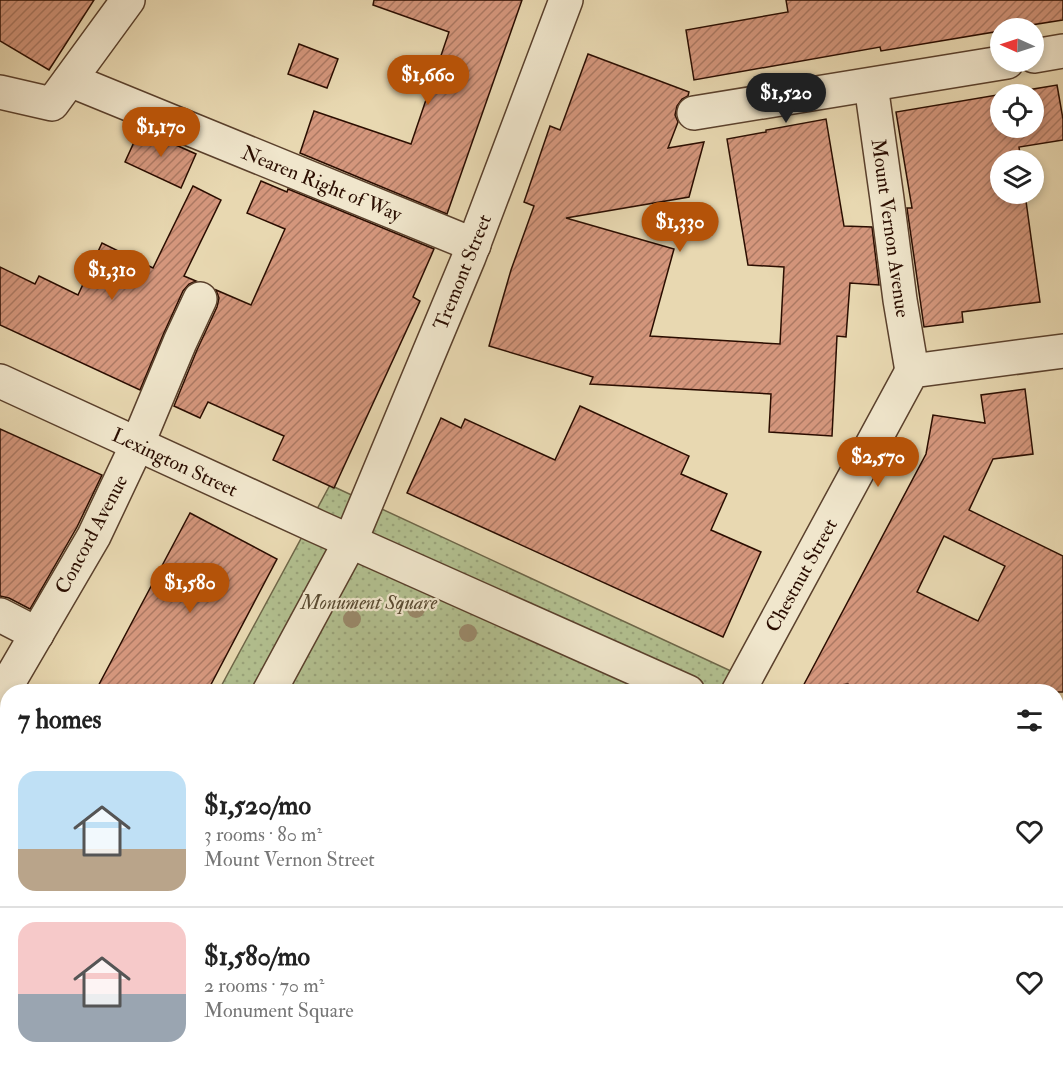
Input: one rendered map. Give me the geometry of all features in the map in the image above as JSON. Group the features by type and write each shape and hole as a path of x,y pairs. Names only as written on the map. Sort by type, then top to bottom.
{"street":[{"path":"0,92 52,104 128,0"},
{"name":"Tremont Street","path":"351,542 474,245 566,0"},
{"path":"1044,55 1063,51"},
{"path":"694,113 990,65"},
{"name":"Nearen Right of Way","path":"70,80 474,245"},
{"name":"Mount Vernon Avenue","path":"871,85 900,300 912,371"},
{"name":"Concord Avenue","path":"8,684 94,536 137,445 200,299"},
{"path":"912,371 1063,351"},
{"name":"Chestnut Street","path":"742,684 912,371"},
{"name":"Lexington Street","path":"0,381 351,542"},
{"path":"273,684 351,542 670,684"},
{"path":"0,615 37,634"}],"green space":[{"name":"Monument Square","path":"330,485 759,684 222,684"}],"building":[{"path":"0,0 94,0 49,70 0,41"},
{"path":"374,0 522,0 447,214 300,153 314,111 411,144 449,32 373,5"},
{"path":"786,0 1063,0 1063,20 1044,23 1044,18 990,18 990,33 881,51 880,47 694,80 686,30 788,12"},
{"path":"299,44 338,59 327,88 288,74"},
{"path":"588,54 689,92 688,96 682,99 677,106 675,115 678,122 668,148 704,142 689,197 566,218 674,249 650,336 780,344 784,267 748,265 727,139 826,119 844,226 872,227 879,285 850,283 846,337 837,336 832,436 769,432 771,394 590,384 593,377 489,346 511,270 534,206 524,202 550,126 560,130"},
{"path":"1057,85 1063,119 1063,140 1019,147 1019,150 990,150 990,204 1026,204 1040,302 962,312 963,322 924,327 907,208 912,208 896,112 990,97 990,138 1044,138 1044,87"},
{"path":"140,129 196,154 181,188 125,162"},
{"path":"261,181 287,192 288,189 434,249 413,297 420,301 334,488 273,460 284,436 208,402 200,418 174,406 217,307 219,298 216,290 251,305 285,229 247,213"},
{"path":"193,186 221,200 184,276 196,281 189,284 183,291 140,390 0,325 0,267 35,284 39,276 78,295 102,243 153,268"},
{"path":"1025,389 1033,454 993,459 969,510 1063,556 1063,684 804,684 926,454 933,415 985,423 981,395","holes":["944,536 1005,566 978,621 917,592"]},
{"path":"580,406 689,456 681,474 727,494 711,530 761,552 723,637 407,493 441,418 461,428 465,419 555,460"},
{"path":"0,429 102,475 77,527 30,609 0,596"},
{"path":"190,513 277,559 211,684 99,684"}]}
